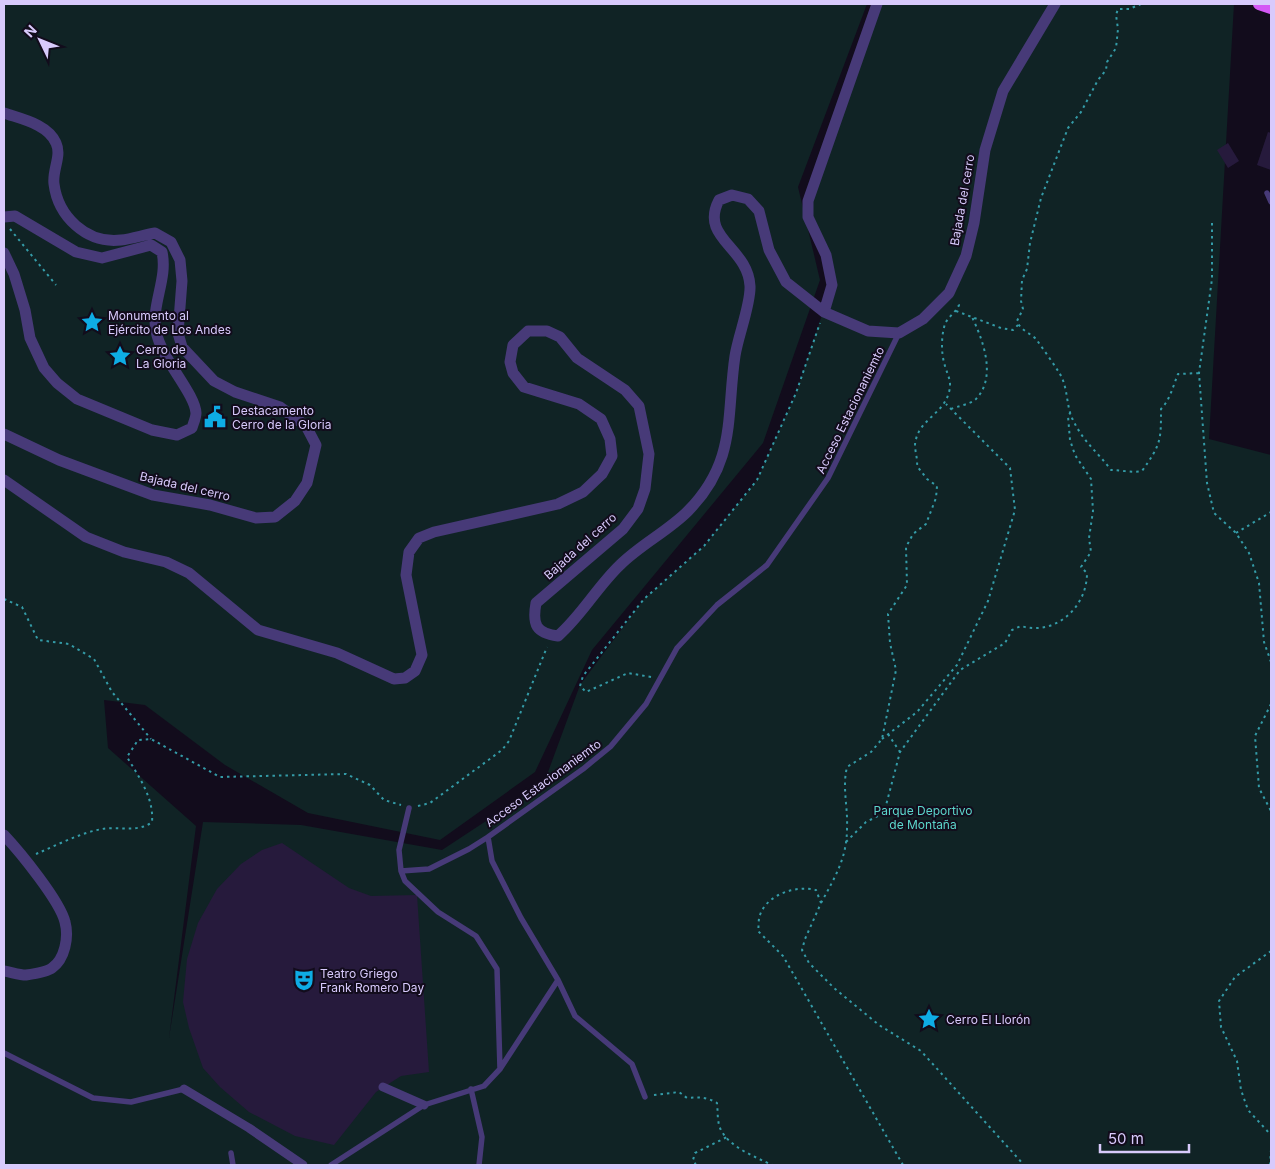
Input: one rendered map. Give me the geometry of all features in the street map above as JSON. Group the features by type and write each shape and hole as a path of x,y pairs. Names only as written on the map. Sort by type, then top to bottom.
{"main road":[{"path":"1259,4 1271,8"}],"street":[{"path":"824,312 832,285 826,255 808,217 808,201 877,4"},
{"name":"Bajada del cerro","path":"899,333 923,319 948,293 966,256 974,223 985,150 1003,91 1055,4"},
{"path":"4,114 37,125 56,141 59,151 54,172 54,185 64,215 77,228 94,236 119,240 155,233 171,242 162,252"},
{"path":"552,635 558,636 575,622 604,581 621,563 688,511 715,476 728,437 735,356 750,286 747,271 736,253 715,229 712,212 719,200 732,195 748,199 754,204 759,210 769,250 786,282 824,312 868,331 899,333"},
{"path":"4,253 20,292 30,338 44,368 57,383 77,399 152,430 177,435 192,428 196,414 192,400 161,349 156,330 156,306 164,263 162,252 151,245 102,258 76,252 15,216 6,222"},
{"name":"Bajada del cerro","path":"4,434 59,460 153,495 210,505 256,518 275,517 295,501 307,483 316,445 306,426 280,407 235,392 214,381 182,347 178,333 182,281 180,260 171,242"},
{"name":"Bajada del cerro","path":"4,480 86,537 124,552 166,562 189,573 258,630 337,654 394,679 406,678 415,671 422,654 406,574 409,552 419,538 434,532 558,504 583,492 602,474 612,456 610,438 600,419 579,404 524,387 513,373 510,362 514,345 528,331 547,331 560,337 577,358 625,390 639,406 649,454 645,489 638,509 623,528 536,603 533,618 538,629 552,635"},
{"path":"4,835 24,860 65,922 66,938 63,954 52,968 25,975 4,971"},
{"path":"383,1087 424,1105"},
{"path":"184,1089 249,1128 303,1165"}],"lane":[{"path":"1267,193 1271,202"},
{"name":"Acceso Estacionaniemto","path":"400,871 428,869 469,849 583,769 611,746 646,704 677,648 711,612 768,565 828,478 899,333"},
{"path":"409,808 399,850 400,871 405,882 438,912 476,936 497,969 500,1069"},
{"name":"Acceso Estacionaniemto","path":"488,837 492,861 520,918 558,980 575,1016 632,1064 644,1097"},
{"path":"331,1165 424,1105 484,1086 500,1069 558,980"},
{"path":"4,1053 93,1098 131,1102 184,1089"},
{"path":"471,1089 482,1137 480,1165"},
{"path":"231,1153 233,1165"}],"path":[{"path":"956,311 1001,328 1013,330 1018,325 1017,321 1023,309 1020,301 1022,280 1028,269 1030,242 1041,198 1058,152 1068,128 1081,112 1098,80 1106,70 1107,62 1116,48 1118,29 1116,15 1118,9 1129,9 1141,4"},
{"path":"6,222 56,285"},
{"path":"1212,223 1212,279 1199,373 1207,483 1214,513 1236,533 1249,553 1260,583 1264,642 1271,662"},
{"path":"882,739 896,670 890,643 888,614 907,585 906,547 912,534 926,524 936,498 937,486 927,479 917,466 918,457 915,440 924,424 945,403 951,382 944,365 942,343 946,323 956,311 958,302 948,293"},
{"path":"660,679 628,673 586,692 580,686 583,676 644,599 704,546 757,480 796,393 824,312"},
{"path":"951,409 976,400 988,379 981,337 972,317"},
{"path":"1018,325 1035,338 1060,375 1068,393 1070,412 1082,438 1100,455 1111,470 1142,471 1154,454 1161,439 1161,409 1168,401 1170,390 1178,374 1199,373"},
{"path":"945,403 1010,468 1016,510 988,601 957,665 917,712 882,739 871,752 847,767 843,783 847,828 844,858 821,903 802,950 809,963 834,988 879,1025 921,1051 1024,1165"},
{"path":"846,842 866,822 884,813 900,752 960,670 1005,643 1012,630 1021,626 1032,629 1053,624 1069,617 1087,584 1087,573 1081,567 1091,552 1090,538 1093,511 1091,478 1075,455 1070,440 1068,416 1070,412"},
{"path":"1236,533 1271,512"},
{"path":"4,599 22,608 38,640 69,644 94,659 112,692 151,739 220,777 346,774 370,785 384,800 409,808 430,804 502,750 509,741 552,635"},
{"path":"957,665 960,670"},
{"path":"1271,704 1254,736 1258,788 1271,811"},
{"path":"888,734 900,752"},
{"path":"24,860 65,841 103,829 145,827 152,822 153,807 140,779 126,757 138,740 151,739"},
{"path":"821,903 816,890 804,887 787,890 766,906 760,915 758,931 783,956 903,1165"},
{"path":"1271,951 1235,977 1219,1001 1221,1027 1237,1061 1241,1090 1248,1110 1271,1135"},
{"path":"644,1097 679,1092 687,1098 704,1097 712,1100 717,1103 720,1128 727,1137 742,1149 772,1165"},
{"path":"696,1165 693,1160 695,1153 727,1137"},
{"path":"1270,1165 1271,1150"}],"green space":[{"name":"Parque Deportivo de Montaña","path":"4,4 867,4 798,187 820,280 763,443 592,650 535,772 440,840 308,813 225,765 145,705 104,700 108,748 196,826 169,1038 203,822 301,825 442,850 544,783 580,685 644,599 704,546 757,480 796,393 832,285 808,201 876,4 1234,4 1209,439 1271,455 1271,1165 4,1165"}],"building":[{"path":"1268,132 1271,133 1271,170 1257,165"},
{"path":"1228,143 1239,161 1228,168 1217,150"},
{"name":"Teatro Griego Frank Romero Day","path":"282,843 349,888 371,896 417,895 429,1072 401,1076 376,1092 334,1145 295,1136 249,1112 220,1087 203,1068 189,1028 183,1002 187,959 198,923 217,889 241,864 262,850"}],"place":[{"name":"Monumento al Ejército de Los Andes","path":"92,322"},
{"name":"Cerro de La Gloria","path":"120,356"},
{"name":"Destacamento Cerro de la Gloria","path":"215,417"},
{"name":"Teatro Griego Frank Romero Day","path":"304,980"},
{"name":"Cerro El Llorón","path":"929,1019"}]}
